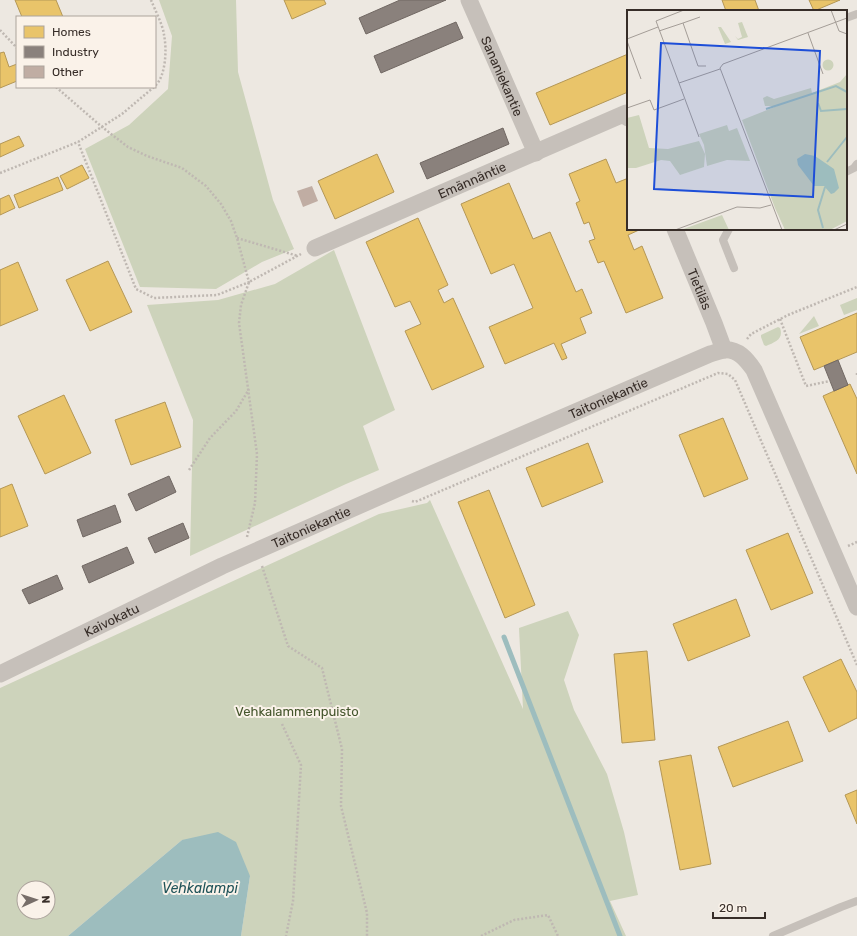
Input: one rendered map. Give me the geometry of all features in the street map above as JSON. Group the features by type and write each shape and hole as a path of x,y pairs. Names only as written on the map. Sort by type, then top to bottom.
{"street":[{"name":"Sananiekantie","path":"469,0 536,153"},
{"name":"Emännäntie","path":"315,248 627,114"},
{"name":"Tietiläs","path":"675,230 714,323 731,351"},
{"name":"Taitoniekantie","path":"222,566 710,354 731,351"},
{"path":"731,351 746,360 754,370 857,607"},
{"name":"Kaivokatu","path":"0,674 222,566"}],"lane":[{"path":"847,18 857,14"},
{"path":"847,172 854,168 857,164"},
{"path":"728,230 723,240 734,268"},
{"path":"773,936 857,901"}],"path":[{"path":"151,0 164,34 165,49 164,67 159,82 156,84"},
{"path":"0,30 16,47"},
{"path":"57,88 128,148 182,168 206,186 221,204 231,221 249,282 241,306 239,323 258,454 254,503 246,537"},
{"path":"0,173 78,142 122,114 152,88"},
{"path":"78,142 136,289 154,298 217,295 249,282 315,248"},
{"path":"237,238 298,256"},
{"path":"731,351 751,334 780,319 857,287"},
{"path":"780,319 806,386 830,381"},
{"path":"399,488 405,500 415,502 718,373 728,374 735,380 857,665"},
{"path":"189,470 210,438 236,411 249,389"},
{"path":"846,547 857,542"},
{"path":"256,551 288,646 322,668 342,749 341,806 367,913 367,936"},
{"path":"282,724 301,765 293,901 286,936"},
{"path":"482,936 514,920 548,915 558,936"}],"green space":[{"path":"159,0 236,0 238,72 273,200 294,249 262,262 216,289 140,287 85,149 129,125 168,89 172,36"},
{"path":"334,250 395,410 363,426 379,470 190,556 193,420 147,305 218,300 275,284"},
{"path":"857,298 857,310 844,315 840,305"},
{"path":"814,316 819,326 799,334"},
{"path":"778,327 780,328 781,335 778,340 766,346 764,345 761,335"},
{"name":"Vehkalammenpuisto","path":"430,500 523,709 519,628 568,611 579,635 564,680 574,710 607,774 624,832 638,895 610,901 626,936 241,936 250,876 182,840 68,936 0,936 0,688 379,514 427,503"}],"water":[{"name":"Vehkalampi","path":"218,832 236,842 250,876 241,936 68,936 182,840"}],"building: Homes":[{"path":"15,0 56,0 63,16 22,16"},
{"path":"284,0 324,0 326,4 292,19"},
{"path":"722,0 755,0 759,10 726,10"},
{"path":"809,0 840,0 816,10 814,10"},
{"path":"4,52 9,67 16,64 16,81 0,88 0,53"},
{"path":"627,54 627,92 550,125 536,93"},
{"path":"19,136 24,146 0,157 0,144"},
{"path":"377,154 394,192 335,219 318,181"},
{"path":"606,159 616,183 626,179 627,230 639,230 628,235 634,250 642,246 663,298 626,313 604,261 598,263 589,241 595,239 589,222 584,224 576,203 580,201 569,174"},
{"path":"82,165 89,178 67,189 60,176"},
{"path":"58,177 63,190 19,208 14,195"},
{"path":"509,183 533,239 550,232 576,292 582,289 592,313 580,318 586,333 561,344 567,358 562,360 554,343 505,364 489,327 533,308 514,264 491,274 461,204"},
{"path":"9,195 15,208 0,215 0,199"},
{"path":"418,218 448,285 438,290 444,303 453,298 484,367 432,390 405,331 421,324 410,301 395,307 366,242"},
{"path":"108,261 132,312 90,331 66,280"},
{"path":"18,262 38,310 0,326 0,270"},
{"path":"857,313 857,352 814,370 800,337"},
{"path":"850,384 857,399 857,474 823,396"},
{"path":"64,395 91,453 45,474 18,416"},
{"path":"165,402 181,447 131,465 115,420"},
{"path":"723,418 748,479 704,497 679,435"},
{"path":"588,443 603,482 542,507 526,468"},
{"path":"12,484 28,526 0,537 0,489"},
{"path":"489,490 535,605 505,618 458,502"},
{"path":"788,533 813,593 771,610 746,550"},
{"path":"736,599 750,636 688,661 673,624"},
{"path":"647,651 655,740 622,743 614,654"},
{"path":"841,659 857,692 857,718 829,732 803,677"},
{"path":"788,721 803,761 733,787 718,747"},
{"path":"691,755 711,864 680,870 659,761"},
{"path":"857,790 857,824 845,795"}],"building: Industry":[{"path":"400,0 446,0 366,34 359,18"},
{"path":"456,22 463,38 381,73 374,56"},
{"path":"503,128 509,144 427,179 420,163"},
{"path":"838,360 848,385 834,391 824,366"},
{"path":"169,476 176,492 136,511 128,494"},
{"path":"115,505 121,522 83,537 77,520"},
{"path":"183,523 189,538 155,553 148,538"},
{"path":"127,547 134,563 89,583 82,566"},
{"path":"57,575 63,589 29,604 22,590"}],"building: Other":[{"path":"312,186 318,201 303,207 297,191"}],"waterway":[{"path":"504,637 620,936"}]}
